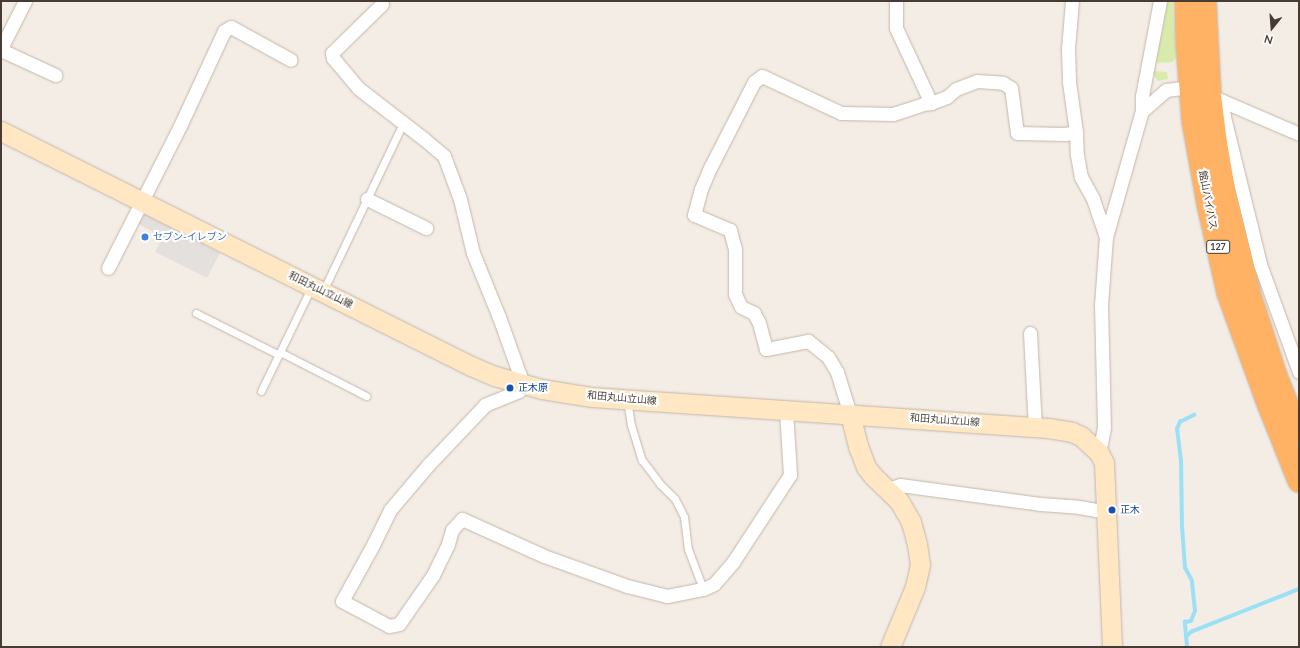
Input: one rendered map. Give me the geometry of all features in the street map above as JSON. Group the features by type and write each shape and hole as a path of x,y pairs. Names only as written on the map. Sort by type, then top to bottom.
{"highway":[{"name":"館山バイパス","path":"1186,1 1190,87 1194,121 1208,204 1228,294 1269,406 1299,482"},
{"name":"館山バイパス","path":"1205,1 1216,99 1220,165 1239,258 1263,338 1299,434"}],"main road":[{"name":"和田丸山立山線","path":"1,131 471,366 495,376 523,384 562,392 627,399 1060,428 1081,436 1099,453 1104,463 1112,647"},
{"path":"850,414 858,446 866,467 873,476 899,501 911,522 917,544 920,565 915,587 890,647"}],"street":[{"path":"25,1 1,49 55,75"},
{"path":"896,1 896,28 931,103"},
{"path":"1072,1 1068,49 1069,82 1076,132 1077,155 1081,177 1093,200 1106,237"},
{"path":"1099,453 1104,426 1101,305 1106,237 1142,111 1142,96 1160,1"},
{"path":"382,4 332,53 333,58 358,88 444,156 460,199 473,253 499,317 523,384 519,391 485,405 428,465 390,510 374,543 342,601 389,626 399,624 432,575 448,544 452,530 462,519 544,556 627,586 667,596 703,589 714,584 733,562 790,475 786,410"},
{"path":"108,268 207,70 224,32 231,27 291,60"},
{"path":"850,414 837,372 828,357 808,341 766,349 759,323 754,313 741,307 735,294 735,250 730,230 694,215 699,196 710,168 754,82 762,76 841,113 893,114 947,97 956,89 977,81 1003,83 1011,88 1017,133 1065,134 1076,132"},
{"path":"1142,111 1166,90 1190,87 1299,134"},
{"path":"1216,99 1224,117 1260,264 1299,372"},
{"path":"367,199 426,228"},
{"path":"1030,333 1035,427"},
{"path":"888,489 900,485 1040,504 1079,507 1107,512"}],"lane":[{"path":"261,391 280,354 318,289 367,199 404,123"},
{"path":"196,313 366,396"},
{"path":"627,399 631,425 642,460 660,484 675,499 684,517 688,549 703,589"}],"green space":[{"path":"1168,1 1173,1 1176,57 1173,62 1156,63"},
{"path":"1154,71 1167,72 1168,79 1158,81 1154,76"}],"shaded area":[{"path":"141,212 220,253 207,278 155,252 163,237 135,222"}],"waterway":[{"path":"1187,647 1185,622 1191,621 1195,611 1192,581 1185,568 1182,529 1181,461 1177,429 1180,422 1194,415"},
{"path":"1187,636 1191,632 1299,589"}],"place":[{"name":"セブン-イレブン","path":"145,237"},
{"name":"正木原","path":"510,388"},
{"name":"正木","path":"1112,510"}]}
